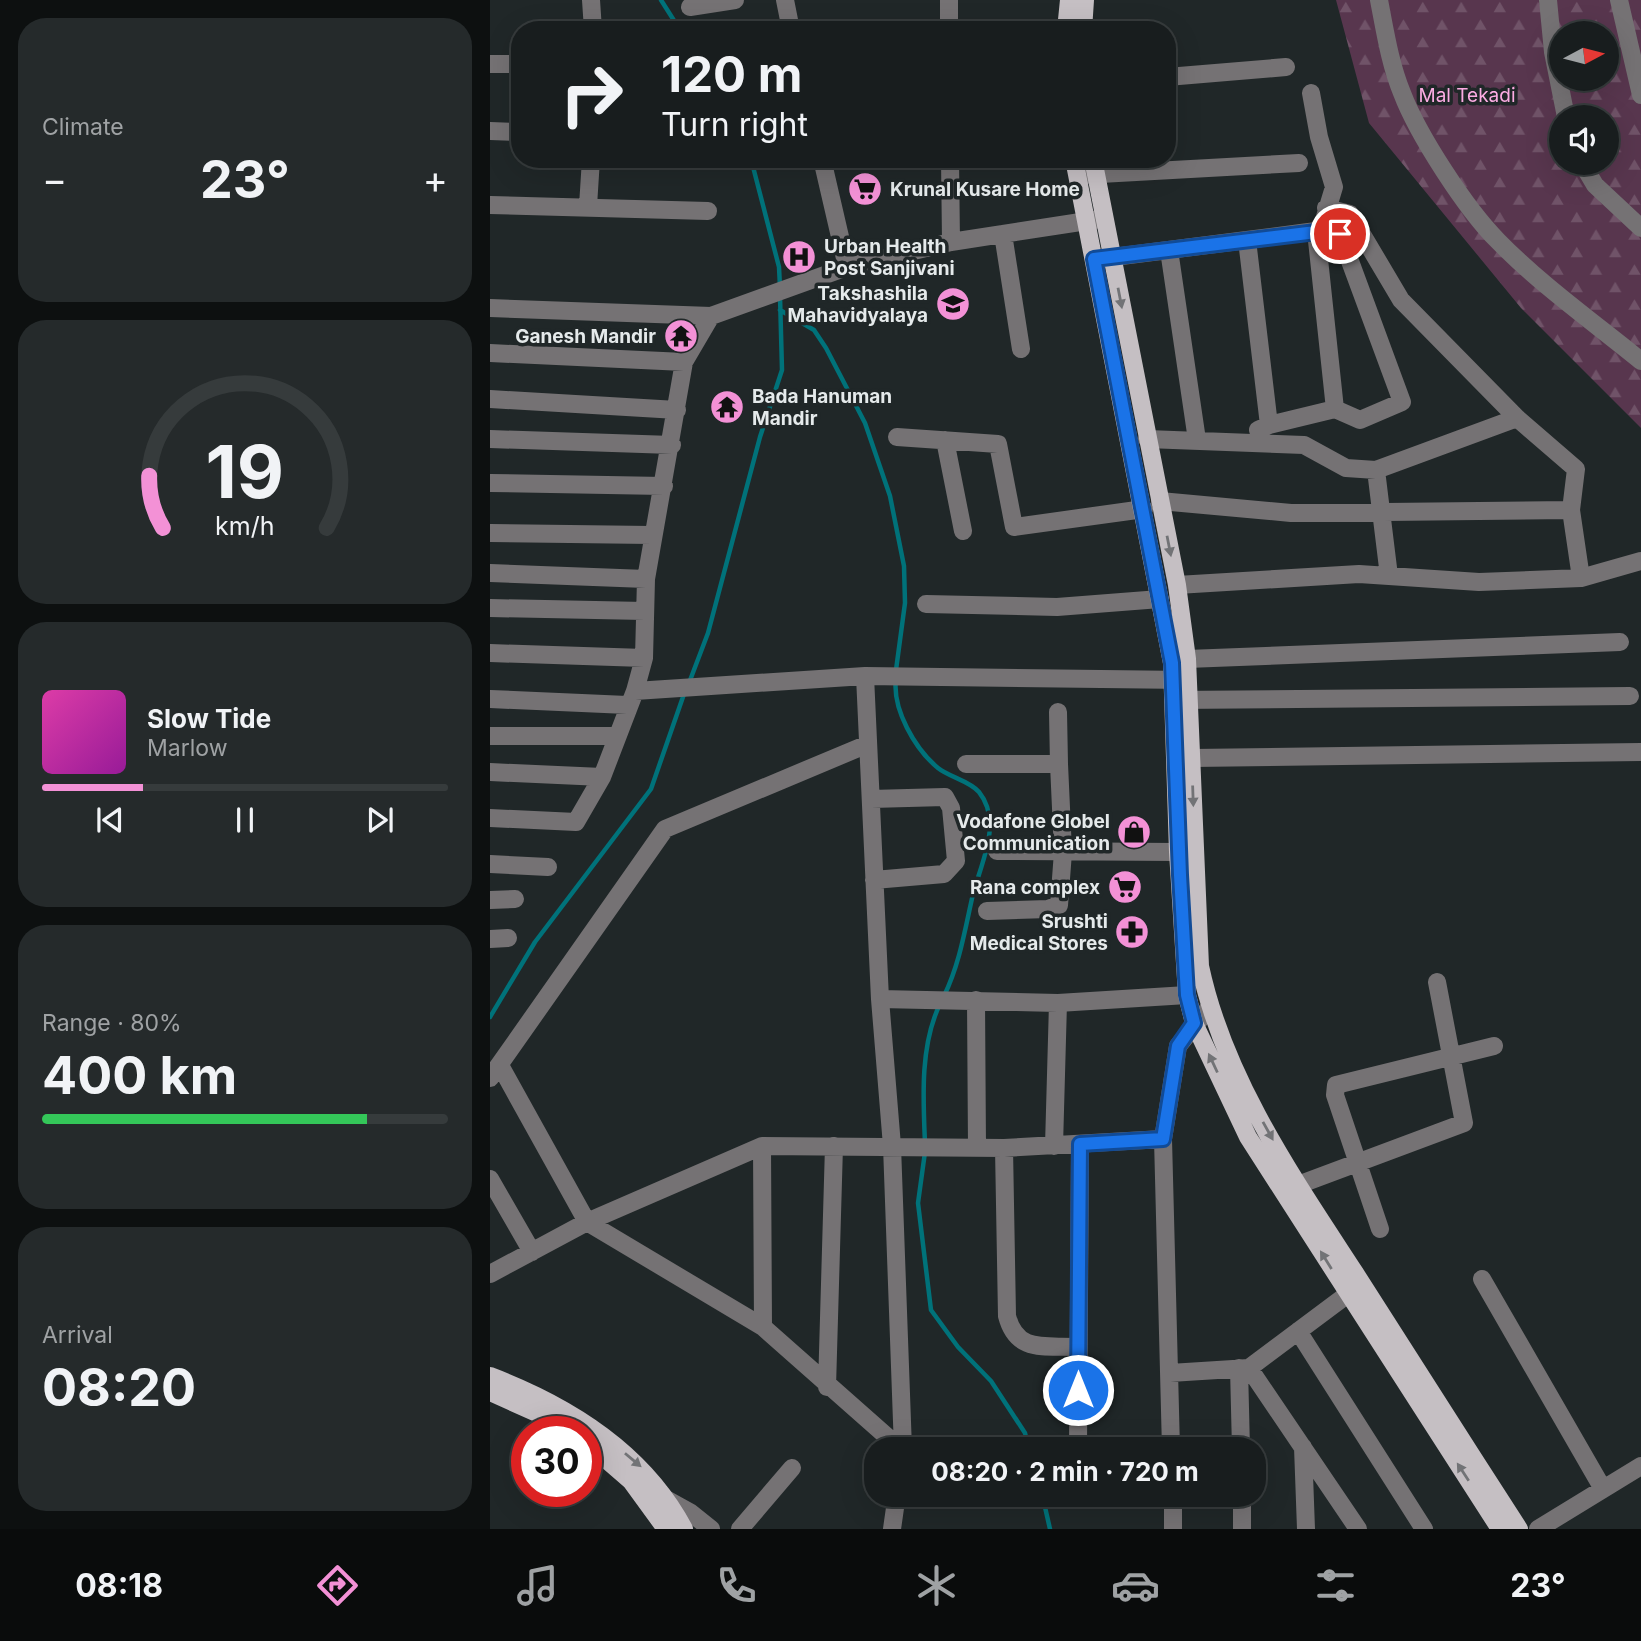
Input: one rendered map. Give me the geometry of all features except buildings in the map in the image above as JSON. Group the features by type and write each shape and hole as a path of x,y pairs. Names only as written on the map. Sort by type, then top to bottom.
{"main road":[{"path":"1067,21 1069,0"},
{"path":"1084,21 1085,0"},
{"path":"1085,168 1152,505 1177,585 1187,659 1180,680"},
{"path":"1103,258 1147,439 1160,599 1180,680 1178,852 1187,995 1194,1023 1248,1137 1500,1529"},
{"path":"1181,700 1192,758 1200,966 1209,1008 1240,1082 1298,1185 1519,1529"},
{"path":"490,1376 515,1386 603,1435 646,1471 684,1529"},
{"path":"490,1392 542,1416"},
{"path":"602,1455 623,1473 666,1529"}],"street":[{"path":"592,0 593,21"},
{"path":"690,7 734,0"},
{"path":"785,0 790,21"},
{"path":"949,0 949,21"},
{"path":"1379,0 1402,95 1440,163 1473,211 1498,240 1525,265 1641,361"},
{"path":"1548,0 1553,52 1564,105"},
{"path":"1619,0 1641,95"},
{"path":"490,64 511,64"},
{"path":"1176,76 1286,67"},
{"path":"1311,93 1319,137 1334,181 1333,192 1320,229 1335,409"},
{"path":"490,131 511,132"},
{"path":"1176,165 1298,163"},
{"path":"588,206 590,168"},
{"path":"824,168 847,267"},
{"path":"950,168 951,242"},
{"path":"1589,175 1595,185 1641,228"},
{"path":"490,205 708,211"},
{"path":"1326,208 1350,214 1401,300 1517,418 1576,469 1572,510 1581,578"},
{"path":"490,308 711,316 847,267 951,242 1096,219"},
{"path":"1103,258 1320,229 1336,229 1340,234 1402,402 1360,420 1335,409 1269,425 1236,442"},
{"path":"1003,234 1021,349"},
{"path":"1247,240 1269,425"},
{"path":"1169,250 1197,440"},
{"path":"490,818 576,822 602,777 644,658 646,579 652,535 672,445 684,362 711,316"},
{"path":"490,353 684,362"},
{"path":"490,399 677,411"},
{"path":"1147,439 1304,445 1346,468 1376,470 1517,418"},
{"path":"897,437 998,444 1014,527 1152,505 1291,513 1572,510"},
{"path":"490,439 672,445"},
{"path":"945,440 963,531"},
{"path":"1376,470 1389,576"},
{"path":"490,483 664,486"},
{"path":"490,533 652,535"},
{"path":"1177,585 1359,574 1479,582 1581,578 1641,561"},
{"path":"490,573 646,579"},
{"path":"926,604 1057,607 1160,599"},
{"path":"490,608 645,611"},
{"path":"1187,659 1620,642"},
{"path":"490,653 644,658"},
{"path":"872,676 868,744 880,999 892,1146 902,1437"},
{"path":"490,699 631,698 692,687 872,676 1180,680"},
{"path":"1181,700 1630,696"},
{"path":"987,911 1048,909 1059,905 1063,852 1058,712"},
{"path":"490,736 615,736"},
{"path":"868,744 665,829 495,1072 587,1222 763,1327 827,1387 887,1437"},
{"path":"1192,758 1641,752"},
{"path":"966,764 1059,764"},
{"path":"490,772 602,777"},
{"path":"871,799 945,797 951,808 956,862 944,874 874,880"},
{"path":"998,851 1178,852"},
{"path":"490,864 548,867"},
{"path":"490,900 515,900"},
{"path":"1298,1185 1464,1123 1437,982"},
{"path":"880,999 1058,1003 1187,995"},
{"path":"976,1000 977,1148"},
{"path":"1054,1146 1058,1003"},
{"path":"1171,1437 1163,1139 1178,1046 1194,1023 1209,1008"},
{"path":"1380,1229 1335,1095 1336,1085 1451,1054 1494,1046"},
{"path":"490,1274 587,1222 762,1146 1004,1148 1163,1139"},
{"path":"1078,1437 1080,1144"},
{"path":"762,1146 763,1327"},
{"path":"827,1387 834,1146"},
{"path":"1004,1148 1007,1316 1011,1332 1017,1340 1028,1344 1078,1347"},
{"path":"490,1179 532,1252"},
{"path":"1482,1279 1603,1489"},
{"path":"1170,1373 1244,1368 1348,1294"},
{"path":"1298,1331 1424,1529"},
{"path":"1244,1368 1303,1447 1358,1529"},
{"path":"1241,1437 1244,1368"},
{"path":"1303,1447 1306,1529"},
{"path":"1538,1529 1641,1466"},
{"path":"740,1529 792,1468"},
{"path":"642,1497 665,1497 711,1529"},
{"path":"892,1529 895,1507"},
{"path":"1172,1507 1173,1529"},
{"path":"1242,1507 1242,1529"}],"green space":[{"name":"Mal Tekadi","path":"1336,0 1641,0 1641,428 1521,308 1369,123"}],"waterway":[{"path":"661,0 674,21"},
{"path":"753,168 779,267 780,287"},
{"path":"689,683 708,633 760,437 782,370 780,296"},
{"path":"780,310 814,330 826,348 865,423 890,496 904,566 905,603 896,670"},
{"path":"896,679 901,715 921,750 938,768 979,792 989,816 990,829 985,856 958,958 944,996"},
{"path":"490,1017 535,942 651,789 684,694"},
{"path":"925,1143 926,1054 940,1004"},
{"path":"925,1152 918,1203 931,1310 958,1347 991,1381 1026,1437"},
{"path":"1045,1507 1050,1529"}],"place":[{"name":"Krunal Kusare Home","path":"865,189"},
{"name":"Urban Health Post Sanjivani","path":"799,257"},
{"name":"Takshashila Mahavidyalaya","path":"953,304"},
{"name":"Ganesh Mandir","path":"681,336"},
{"name":"Bada Hanuman Mandir","path":"727,407"},
{"name":"Vodafone Globel Communication","path":"1134,832"},
{"name":"Rana complex","path":"1125,887"},
{"name":"Srushti Medical Stores","path":"1132,932"}],"route":[{"path":"1078,1390 1080,1144 1163,1139 1178,1046 1194,1023 1187,995 1178,852 1172,663 1094,259 1316,232 1324,226 1336,229 1340,234"}]}
